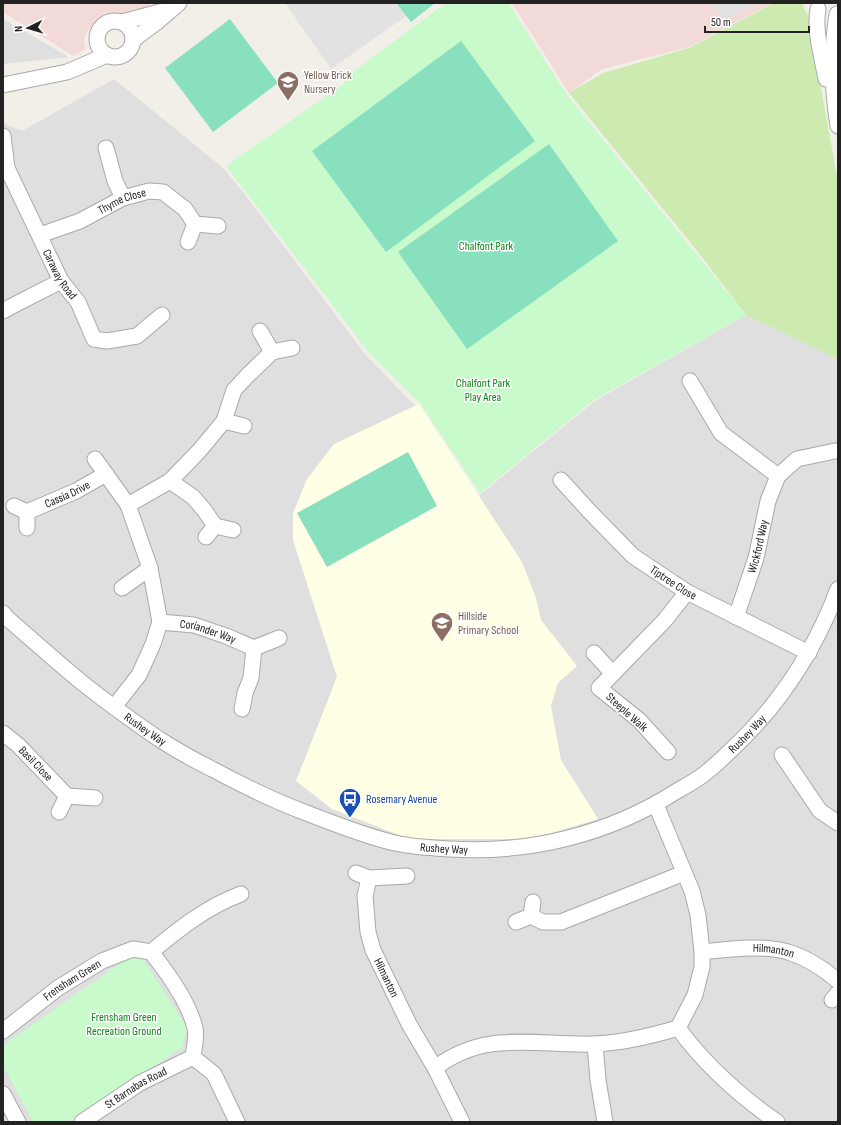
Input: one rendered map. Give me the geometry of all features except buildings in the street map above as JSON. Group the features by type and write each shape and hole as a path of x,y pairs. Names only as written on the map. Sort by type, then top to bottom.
{"street":[{"path":"816,5 827,15 837,13 834,34 833,62 835,108 838,126"},
{"path":"816,5 816,20 826,81 835,108"},
{"path":"122,22 130,30 132,40 128,51 124,54 113,57 107,55 102,52 97,41 98,32 104,24 150,16 176,6"},
{"path":"132,40 176,6"},
{"path":"67,72 97,41"},
{"path":"3,85 67,72 107,55"},
{"name":"Caraway Road","path":"3,136 5,169 40,235 61,281 78,302 94,339 107,342 137,336 162,315"},
{"path":"106,148 115,182 123,198"},
{"name":"Thyme Close","path":"40,235 80,221 123,198 149,190 163,192 185,209 195,224"},
{"path":"188,242 195,224 218,226"},
{"path":"3,312 61,281"},
{"path":"260,331 272,352"},
{"path":"128,505 170,481 224,422 234,390 272,352 292,348"},
{"path":"690,381 721,433 778,476"},
{"path":"224,422 244,426"},
{"name":"Wickford Way","path":"736,617 756,558 768,502 778,476 797,459 836,451"},
{"path":"95,459 128,505 150,568 160,622 154,644 139,675 114,707"},
{"name":"Cassia Drive","path":"27,528 20,509 76,491 106,474"},
{"name":"Tiptree Close","path":"561,480 633,556 687,592 809,653"},
{"path":"170,481 193,497 205,511 211,532 232,530"},
{"path":"122,588 150,568"},
{"name":"Rushey Way","path":"5,619 85,686 177,750 273,800 376,837 409,845 466,850 499,849 531,846 588,833 614,824 656,805 701,776 749,734 792,681 809,653 828,616 838,589"},
{"name":"Steeple Walk","path":"668,752 639,720 599,688 665,620 687,592"},
{"name":"Coriander Way","path":"160,622 194,626 226,636 254,648"},
{"path":"242,709 239,692 251,678 254,648 279,638"},
{"name":"Steeple Walk","path":"594,653 613,674"},
{"name":"Basil Close","path":"3,733 18,745 67,796"},
{"path":"782,755 820,812 838,823"},
{"path":"59,812 67,796 95,798"},
{"path":"435,1068 447,1059 482,1045 516,1041 562,1044 595,1044 641,1039 678,1028 695,995 702,967 702,952 698,915 692,891 656,805"},
{"path":"516,922 532,909 543,922 561,922 684,873"},
{"name":"Hilmanton","path":"407,876 363,875 368,932 373,950 409,1024 435,1068 462,1122"},
{"path":"237,1122 214,1074 193,1057 195,1029 184,1002 151,952 202,912 227,899 241,894"},
{"name":"Hilmanton","path":"702,952 739,948 766,948 791,953 812,963 838,981"},
{"name":"Frensham Green","path":"3,1031 58,988 102,961 133,949 151,952"},
{"path":"678,1028 693,1048 721,1076 755,1106 777,1122"},
{"path":"595,1044 598,1080 605,1122"},
{"name":"St Barnabas Road","path":"82,1122 140,1084 193,1057"},
{"path":"3,1094 18,1122"}],"shaded area":[{"path":"3,3 152,3 118,27 109,22 95,23 87,31 84,42 86,49 73,56 3,12"},
{"path":"285,3 396,3 406,16 331,69"},
{"path":"512,3 773,3 689,47 602,69 569,93"},
{"path":"711,3 756,3 724,21"},
{"path":"3,19 69,57 3,64"},
{"path":"114,79 222,167 243,192 365,354 417,408 476,498 595,401 746,315 838,359 838,1122 3,1122 3,123 22,131"},
{"name":"Hillside Primary School","path":"419,404 522,562 536,598 541,620 577,666 558,683 551,706 561,760 598,819 531,839 409,839 332,809 296,781 337,677 293,540 293,513 307,479 334,444"}],"green space":[{"path":"396,3 435,3 411,22"},
{"name":"Chalfont Park","path":"446,3 508,3 567,95 746,315 594,400 480,493 420,403 369,353 226,166 345,83 343,79"},
{"path":"774,3 802,3 808,16 838,182 838,359 746,315 698,252 569,93 603,73 689,48"},
{"path":"230,19 278,83 213,132 165,68"},
{"path":"461,41 535,141 386,252 312,151"},
{"path":"549,144 618,241 467,349 398,252"},
{"path":"408,452 437,506 327,567 297,513"},
{"name":"Frensham Green Recreation Ground","path":"129,957 143,959 187,1028 182,1048 67,1122 33,1122 3,1066 3,1049 5,1044"}],"place":[{"name":"Yellow Brick Nursery","path":"288,102"},
{"name":"Hillside Primary School","path":"442,642"},
{"name":"Rosemary Avenue","path":"350,818"}],"park label":[{"name":"Chalfont Park Play Area","path":"483,390"}]}
